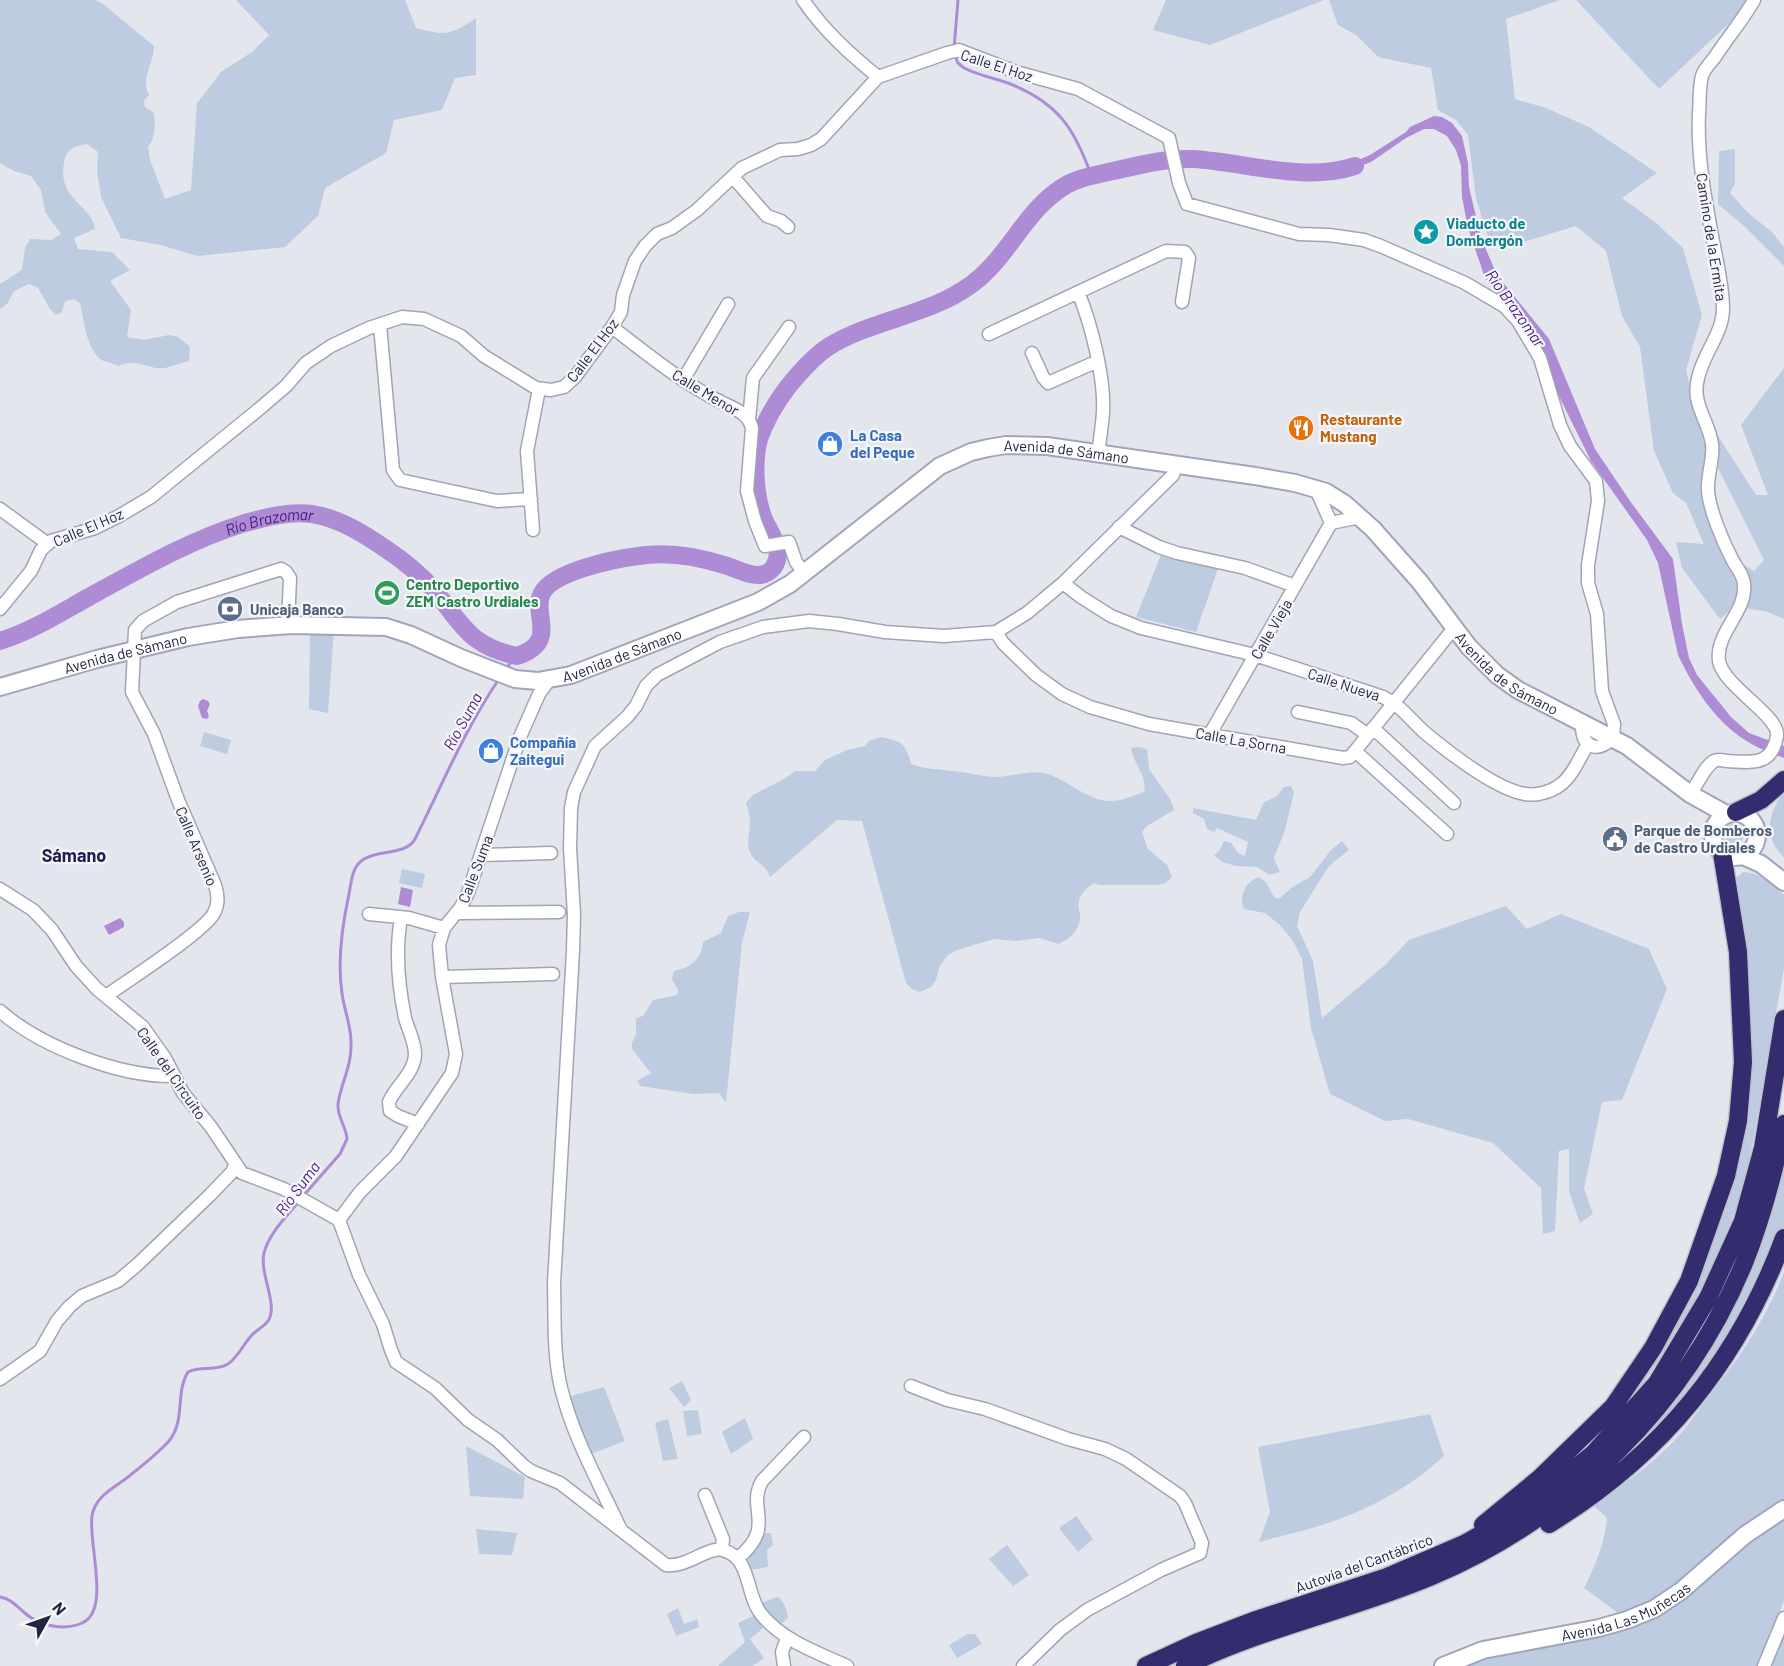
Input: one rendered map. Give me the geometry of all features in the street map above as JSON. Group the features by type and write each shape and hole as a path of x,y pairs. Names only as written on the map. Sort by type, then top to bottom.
{"highway":[{"path":"1731,813 1761,800 1784,780"},
{"path":"1467,1552 1489,1518 1540,1478 1613,1407 1653,1348 1689,1281 1726,1176 1738,1121 1743,1062 1738,952 1722,853"},
{"name":"Autovía del Cantábrico","path":"1146,1666 1196,1643 1256,1620 1467,1552 1593,1454 1658,1383 1708,1298 1743,1221 1763,1148 1784,1019"},
{"name":"Autovía del Cantábrico","path":"1185,1666 1269,1633 1373,1599 1543,1515 1599,1471 1671,1391 1711,1328 1744,1264 1761,1218 1784,1124"},
{"path":"1467,1552 1507,1548 1594,1495 1642,1455 1684,1413 1721,1364 1750,1316 1784,1238"}],"street":[{"path":"803,0 819,23 849,53 878,77"},
{"name":"Camino de la Ermita","path":"1690,794 1699,784 1703,773 1717,759 1752,763 1762,760 1770,755 1777,735 1768,718 1727,676 1719,663 1721,642 1744,594 1744,583 1740,570 1732,560 1711,507 1708,489 1712,445 1702,418 1696,386 1723,313 1722,289 1698,139 1702,75 1754,0"},
{"name":"Calle El Hoz","path":"0,609 31,571 41,550 48,544 61,537 95,528 151,497 286,386 306,363 331,346 380,325 402,317 424,319 461,336 484,356 538,389 551,390 564,387 575,377 612,327 621,312 623,295 635,261 657,234 672,228 697,210 742,168 780,150 798,149 821,139 878,77 953,51 1016,72 1078,88 1169,138 1182,195 1187,204 1299,234 1364,240 1465,282 1504,306 1518,321 1540,358 1560,425 1570,446 1596,481 1598,501 1588,565 1588,583 1597,614 1602,691 1614,724 1613,738"},
{"path":"733,177 767,216 781,221 788,227"},
{"path":"989,334 1166,251 1185,252 1189,258 1182,302"},
{"path":"1078,292 1088,314 1098,361 1103,410 1098,454"},
{"path":"683,380 728,304"},
{"path":"380,325 393,470 396,476 400,480 497,501 531,499"},
{"name":"Calle Menor","path":"612,327 696,390 739,411 749,419 752,428 747,491 755,521 765,546 789,542 796,562 804,573"},
{"path":"749,419 753,378 789,327"},
{"path":"1032,352 1048,383 1098,361"},
{"path":"532,530 527,451 538,389"},
{"name":"Avenida de Sámano","path":"0,687 188,637 238,629 288,625 386,627 411,635 515,679 549,680 592,668 758,602 790,584 940,466 971,452 1006,445 1047,446 1273,479 1326,492 1360,517 1420,582 1482,662 1511,685 1613,738 1641,756 1690,794 1731,813"},
{"path":"620,1528 569,1416 561,1387 555,1329 554,1283 574,915 570,816 574,792 589,756 603,737 627,717 636,706 646,686 657,675 720,642 763,627 809,621 885,632 944,636 996,632 1027,613 1063,583 1173,475 1176,464"},
{"path":"1316,489 1331,523 1360,517"},
{"path":"0,509 48,544"},
{"name":"Calle Vieja","path":"1210,734 1331,523"},
{"path":"1119,527 1159,547 1245,568 1295,586"},
{"name":"Calle Arsenio","path":"106,996 193,934 214,914 218,897 154,734 132,692 135,630 143,621 177,602 280,569 290,578 288,625"},
{"name":"Calle Nueva","path":"1063,583 1111,616 1141,628 1255,656 1383,696 1470,767 1503,786 1524,794 1540,793 1561,785 1588,744"},
{"path":"1447,834 1355,751 1454,628"},
{"name":"Calle La Sorna","path":"996,632 1003,643 1036,675 1062,694 1090,708 1149,724 1343,758 1350,757 1355,751"},
{"name":"Calle Suma","path":"444,928 468,893 520,737 539,694 549,680"},
{"path":"1298,712 1351,723 1370,732 1454,803"},
{"path":"1582,723 1583,739 1588,744 1600,747 1613,738"},
{"name":"Avenida de Sámano","path":"1690,794 1692,801 1713,828"},
{"path":"1743,856 1756,843 1755,825 1747,816 1731,813 1716,822 1713,828 1714,843 1722,853 1729,856 1743,856 1761,864 1784,882"},
{"path":"1756,843 1767,858 1784,872"},
{"path":"481,855 550,853"},
{"name":"Calle del Circuito","path":"0,889 33,910 52,930 76,966 97,989 143,1028 155,1043 183,1093 211,1127 235,1165"},
{"path":"456,913 559,912"},
{"path":"339,1220 360,1192 396,1156 452,1073 456,1054 442,977 439,945 444,928 401,918 369,914"},
{"path":"401,918 397,943 399,983 405,1018 415,1052 414,1060 405,1079 389,1102 390,1111 418,1124"},
{"path":"442,977 553,974"},
{"path":"0,1011 23,1030 96,1061 136,1073 174,1076"},
{"path":"0,1379 40,1351 57,1321 70,1306 82,1296 118,1281 138,1264 210,1195 232,1172 235,1165 242,1173 284,1190 339,1220 359,1275 384,1324 396,1362 419,1375 468,1420 497,1440 524,1466 560,1483 666,1566 690,1562 715,1550 722,1550 738,1558 746,1573 749,1590 759,1612 777,1631 847,1666"},
{"path":"911,1386 947,1400 986,1409 1068,1439 1105,1449 1126,1460 1180,1496 1202,1543 1200,1553 1161,1570 1087,1610 1060,1630 1023,1666"},
{"path":"738,1558 750,1546 759,1530 758,1489 762,1481 778,1467 804,1437"},
{"path":"705,1495 723,1539 722,1550"},
{"name":"Avenida Las Muñecas","path":"1443,1666 1483,1650 1599,1628 1654,1609 1681,1591 1746,1535 1784,1509"},
{"path":"1764,1666 1784,1618"},
{"path":"784,1666 783,1652 787,1638"}],"shaded area":[{"path":"0,0 95,0 154,46 146,83 149,95 144,101 145,107 154,113 154,135 148,147 150,160 165,199 191,190 197,103 221,72 252,52 269,35 236,0 405,0 416,28 441,33 454,31 476,18 476,75 455,78 442,110 394,120 386,153 325,188 318,216 285,247 198,256 160,245 121,238 101,197 97,171 98,152 87,144 72,149 67,154 64,163 65,186 93,221 95,229 74,238 78,249 112,252 130,270 110,281 131,310 127,337 144,340 169,335 178,337 190,347 189,361 168,367 156,368 138,363 118,366 102,360 95,354 86,333 80,303 74,299 65,301 62,312 56,315 38,288 29,284 14,291 7,304 0,309 0,284 22,270 25,248 30,239 51,240 61,234 45,212 41,190 31,176 14,171 0,163"},
{"path":"1166,0 1324,0 1210,45 1153,30"},
{"path":"1329,0 1560,0 1506,19 1515,99 1546,108 1589,127 1657,173 1622,198 1656,223 1683,248 1702,315 1686,370 1707,447 1702,492 1725,553 1754,571 1764,560 1717,466 1714,430 1756,495 1768,495 1741,425 1784,368 1784,619 1768,612 1735,606 1720,619 1682,568 1676,542 1704,544 1686,503 1673,493 1654,451 1640,347 1622,316 1606,251 1576,226 1500,249 1487,234 1476,198 1468,135 1456,120 1438,110 1431,68 1378,57 1356,35 1338,25"},
{"path":"1576,0 1754,0 1659,89"},
{"path":"1735,149 1735,183 1730,193 1748,213 1772,232 1784,247 1784,266 1718,204 1719,151"},
{"path":"1161,555 1218,569 1196,632 1136,617"},
{"path":"310,630 334,630 328,713 309,709"},
{"path":"204,732 231,740 227,754 200,746"},
{"path":"881,737 902,744 911,764 916,766 992,777 1032,772 1044,773 1092,797 1108,801 1122,800 1144,792 1144,781 1131,748 1147,749 1149,769 1170,799 1174,810 1147,826 1142,832 1148,849 1167,865 1172,877 1165,883 1157,885 1100,885 1094,883 1085,890 1079,900 1078,927 1063,942 1059,944 1039,938 1016,941 994,939 957,950 948,955 940,965 936,980 931,987 920,992 912,989 906,983 862,821 837,820 770,877 766,869 752,856 748,844 750,820 746,803 753,795 795,771 815,771 825,760 847,750 865,746 869,741"},
{"path":"1291,786 1294,792 1285,830 1274,858 1280,872 1269,875 1257,867 1236,866 1222,862 1214,855 1224,841 1231,843 1238,853 1245,856 1248,842 1217,828 1214,832 1207,829 1204,819 1193,813 1193,808 1256,820 1264,802 1276,797 1284,787"},
{"path":"1784,792 1784,857 1773,842 1770,825 1774,808"},
{"path":"1734,824 1741,827 1744,834 1741,841 1734,844 1727,841 1724,834 1727,827"},
{"path":"1342,841 1349,850 1329,866 1300,912 1297,926 1313,961 1322,1018 1385,965 1409,940 1506,906 1527,929 1561,914 1649,949 1667,989 1622,1100 1602,1102 1584,1189 1593,1214 1580,1223 1569,1191 1569,1149 1559,1151 1555,1231 1543,1234 1541,1188 1493,1143 1408,1119 1385,1121 1330,1094 1311,1028 1302,959 1293,941 1280,925 1265,913 1244,909 1242,899 1247,885 1259,877 1266,882 1274,897 1279,899 1291,888 1310,877 1331,850"},
{"path":"402,869 425,874 422,888 399,883"},
{"path":"1743,872 1755,874 1784,895 1784,969 1748,1168 1736,1209 1717,1259 1693,1305 1642,1385 1597,1436 1594,1432 1684,1304 1714,1240 1736,1157 1735,879"},
{"path":"739,912 750,912 742,943 726,1103 719,1093 693,1094 641,1086 637,1081 651,1073 632,1049 636,1034 636,1018 643,1016 653,1000 677,995 678,990 672,979 674,971 690,965 698,957 703,942 721,933 728,916"},
{"path":"1784,1167 1784,1231 1751,1303 1696,1389 1618,1465 1662,1415 1719,1333 1757,1253"},
{"path":"1784,1272 1784,1499 1739,1533 1698,1570 1648,1603 1618,1613 1584,1588 1599,1554 1607,1518 1593,1505 1644,1468 1686,1428 1750,1339 1769,1306"},
{"path":"682,1381 691,1400 684,1407 669,1388"},
{"path":"604,1387 625,1441 591,1454 567,1397"},
{"path":"698,1410 702,1434 687,1436 683,1411"},
{"path":"1430,1414 1444,1456 1420,1476 1393,1494 1349,1515 1316,1527 1259,1542 1270,1512 1258,1447"},
{"path":"745,1418 753,1439 731,1454 722,1432"},
{"path":"668,1419 678,1459 663,1461 655,1423"},
{"path":"466,1446 525,1477 523,1499 470,1496"},
{"path":"1076,1516 1093,1539 1078,1552 1059,1528"},
{"path":"1784,1518 1784,1601 1758,1666 1463,1666 1505,1653 1588,1639 1641,1623 1666,1612 1734,1554"},
{"path":"476,1529 517,1533 512,1555 479,1554"},
{"path":"764,1533 771,1533 773,1545 767,1550 768,1567 750,1570 746,1565 750,1552"},
{"path":"1007,1545 1029,1575 1013,1586 989,1559"},
{"path":"778,1597 787,1612 788,1618 782,1623 786,1633 758,1604"},
{"path":"678,1608 684,1624 697,1619 699,1627 676,1636 667,1614"},
{"path":"753,1616 763,1628 750,1639 764,1658 753,1666 718,1666 745,1642 738,1623"},
{"path":"1784,1632 1784,1666 1770,1666"},
{"path":"968,1634 975,1634 982,1644 957,1658 949,1645"}],"water":[{"name":"Río Brazomar","path":"1434,116 1442,117 1452,123 1462,136 1468,163 1469,187 1481,238 1497,275 1549,339 1595,449 1673,559 1689,658 1697,675 1731,717 1749,733 1784,746 1784,758 1750,743 1724,723 1698,691 1684,667 1678,655 1658,563 1647,540 1591,461 1553,384 1503,300 1485,278 1468,228 1462,197 1461,166 1456,150 1447,136 1434,129 1424,129 1406,138 1371,162 1350,170 1333,171 1370,155 1406,132 1410,127"},
{"path":"203,699 210,704 207,719 202,718 198,706"},
{"path":"401,887 413,890 410,907 398,904"},
{"path":"120,918 124,922 124,927 109,935 104,926"}],"waterway":[{"path":"954,49 958,0"},
{"path":"955,56 964,68 1025,90 1051,108 1062,118 1078,143 1091,175"},
{"name":"Río Brazomar","path":"0,641 35,627 185,547 245,523 287,514 304,513 322,516 351,527 369,538 412,568 477,640 501,652 517,656 538,643 542,627 540,610 542,593 559,578 586,567 628,558 671,554 703,559 749,574 764,574 773,568 778,554 775,540 764,520 758,496 755,467 759,439 778,400 806,366 828,347 863,330 938,303 972,284 997,260 1041,205 1053,194 1079,179 1143,164 1183,159 1295,172 1336,171 1355,166"},
{"name":"Río Suma","path":"507,668 516,655"},
{"name":"Río Suma","path":"304,1195 340,1154 347,1139 338,1109 339,1096 351,1051 350,1030 342,993 340,956 344,918 353,873 361,861 368,857 403,849 415,839 465,737 499,679"},
{"name":"Río Suma","path":"0,1597 11,1601 38,1622 53,1626 68,1627 82,1623 91,1616 97,1591 92,1528 92,1516 97,1503 169,1441 177,1424 182,1388 188,1372 218,1368 228,1364 251,1336 268,1321 271,1307 264,1270 264,1253 274,1232 300,1200"}],"place":[{"name":"Viaducto de Dombergón","path":"1426,232"},
{"name":"Restaurante Mustang","path":"1301,428"},
{"name":"La Casa del Peque","path":"830,444"},
{"name":"Centro Deportivo ZEM Castro Urdiales","path":"387,593"},
{"name":"Unicaja Banco","path":"230,609"},
{"name":"Compañía Zaitegui","path":"491,751"},
{"name":"Parque de Bomberos de Castro Urdiales","path":"1615,839"}],"district":[{"name":"Sámano","path":"74,855"}]}
